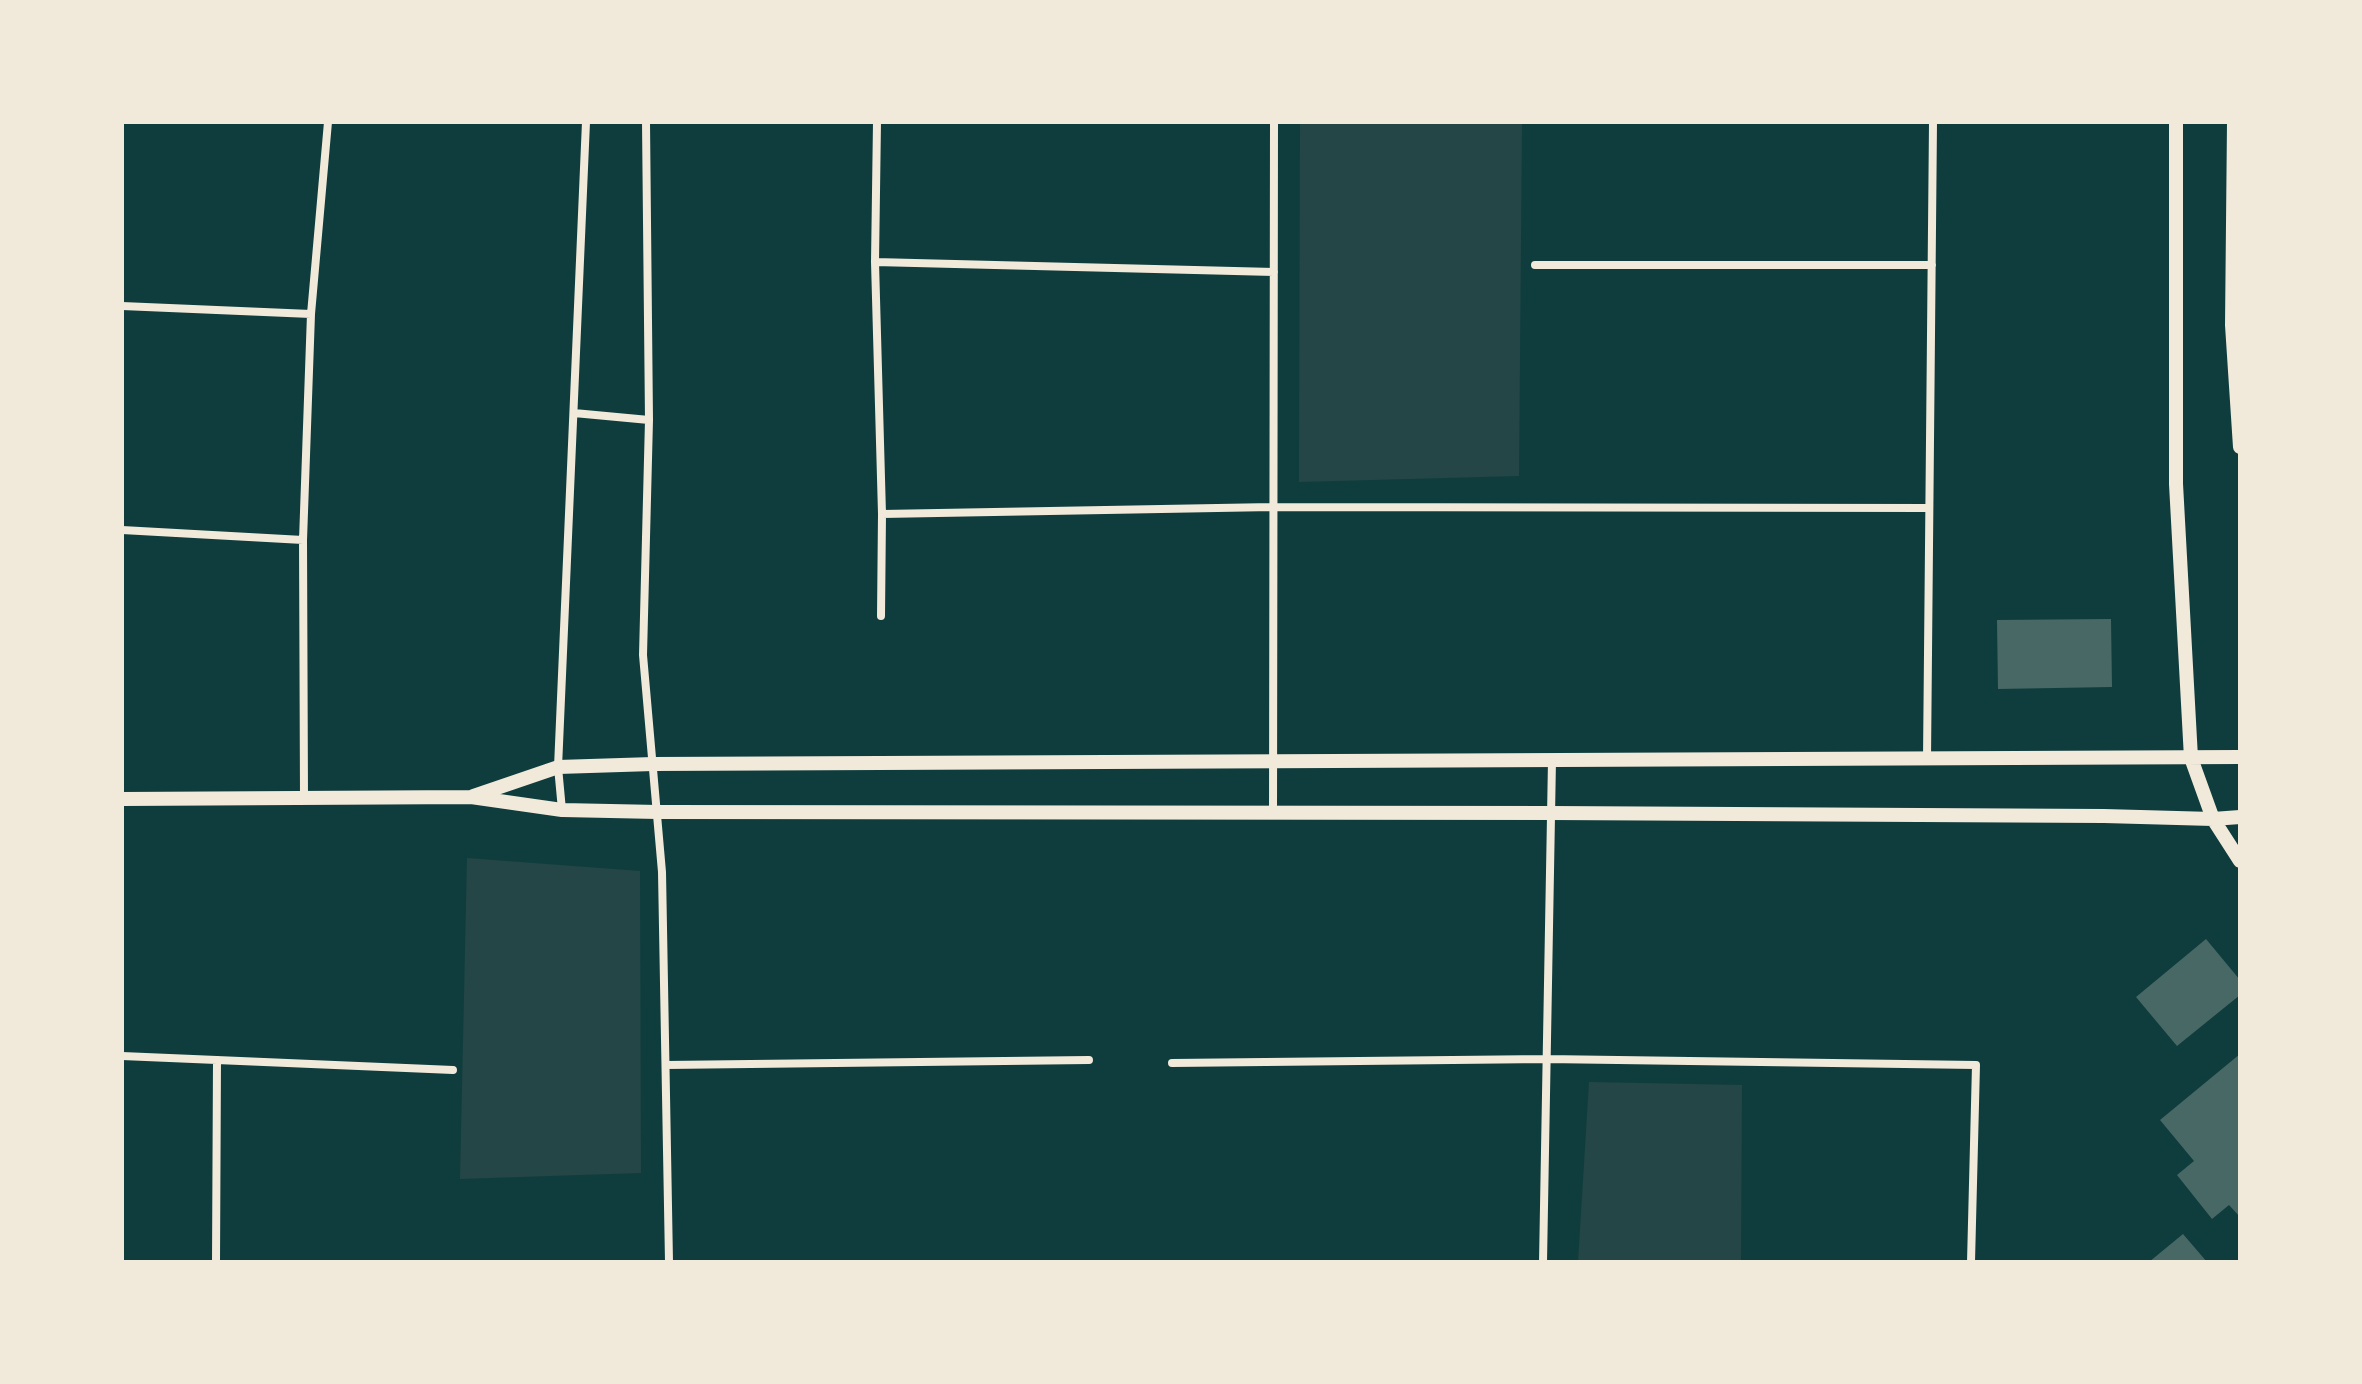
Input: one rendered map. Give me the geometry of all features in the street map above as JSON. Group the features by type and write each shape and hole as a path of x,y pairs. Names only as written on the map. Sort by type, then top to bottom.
{"street":[{"path":"304,798 303,540 311,314 328,122"},
{"path":"562,810 558,767 586,122"},
{"path":"646,122 649,420 643,655 662,872 669,1262"},
{"path":"877,122 875,262 882,514 881,616"},
{"path":"1273,814 1274,122"},
{"path":"1927,759 1933,122"},
{"path":"2176,122 2176,484 2191,758 2213,819 2240,861"},
{"path":"2234,122 2232,325 2240,447"},
{"path":"875,262 1274,272"},
{"path":"1535,265 1932,265"},
{"path":"122,306 311,314"},
{"path":"574,413 649,420"},
{"path":"882,514 1273,507 1929,508"},
{"path":"122,530 303,540"},
{"path":"471,797 558,767 653,764 2240,757"},
{"path":"1543,1262 1552,760"},
{"path":"122,799 471,797 562,810 658,812 2240,817"},
{"path":"122,1056 453,1070"},
{"path":"1172,1063 1546,1059 1976,1065 1971,1262"},
{"path":"216,1262 217,1060"},
{"path":"666,1065 1089,1060"}],"shaded area":[{"path":"1300,122 1522,122 1519,476 1299,482"},
{"path":"467,858 640,871 641,1173 460,1179"},
{"path":"1589,1082 1742,1085 1741,1262 1578,1262"}],"building":[{"path":"2111,619 2112,687 1998,689 1997,620"},
{"path":"2206,939 2240,980 2240,995 2177,1046 2136,997"},
{"path":"2240,1054 2240,1217 2229,1205 2212,1219 2177,1175 2194,1161 2160,1120"},
{"path":"2183,1234 2207,1262 2149,1262"}]}
